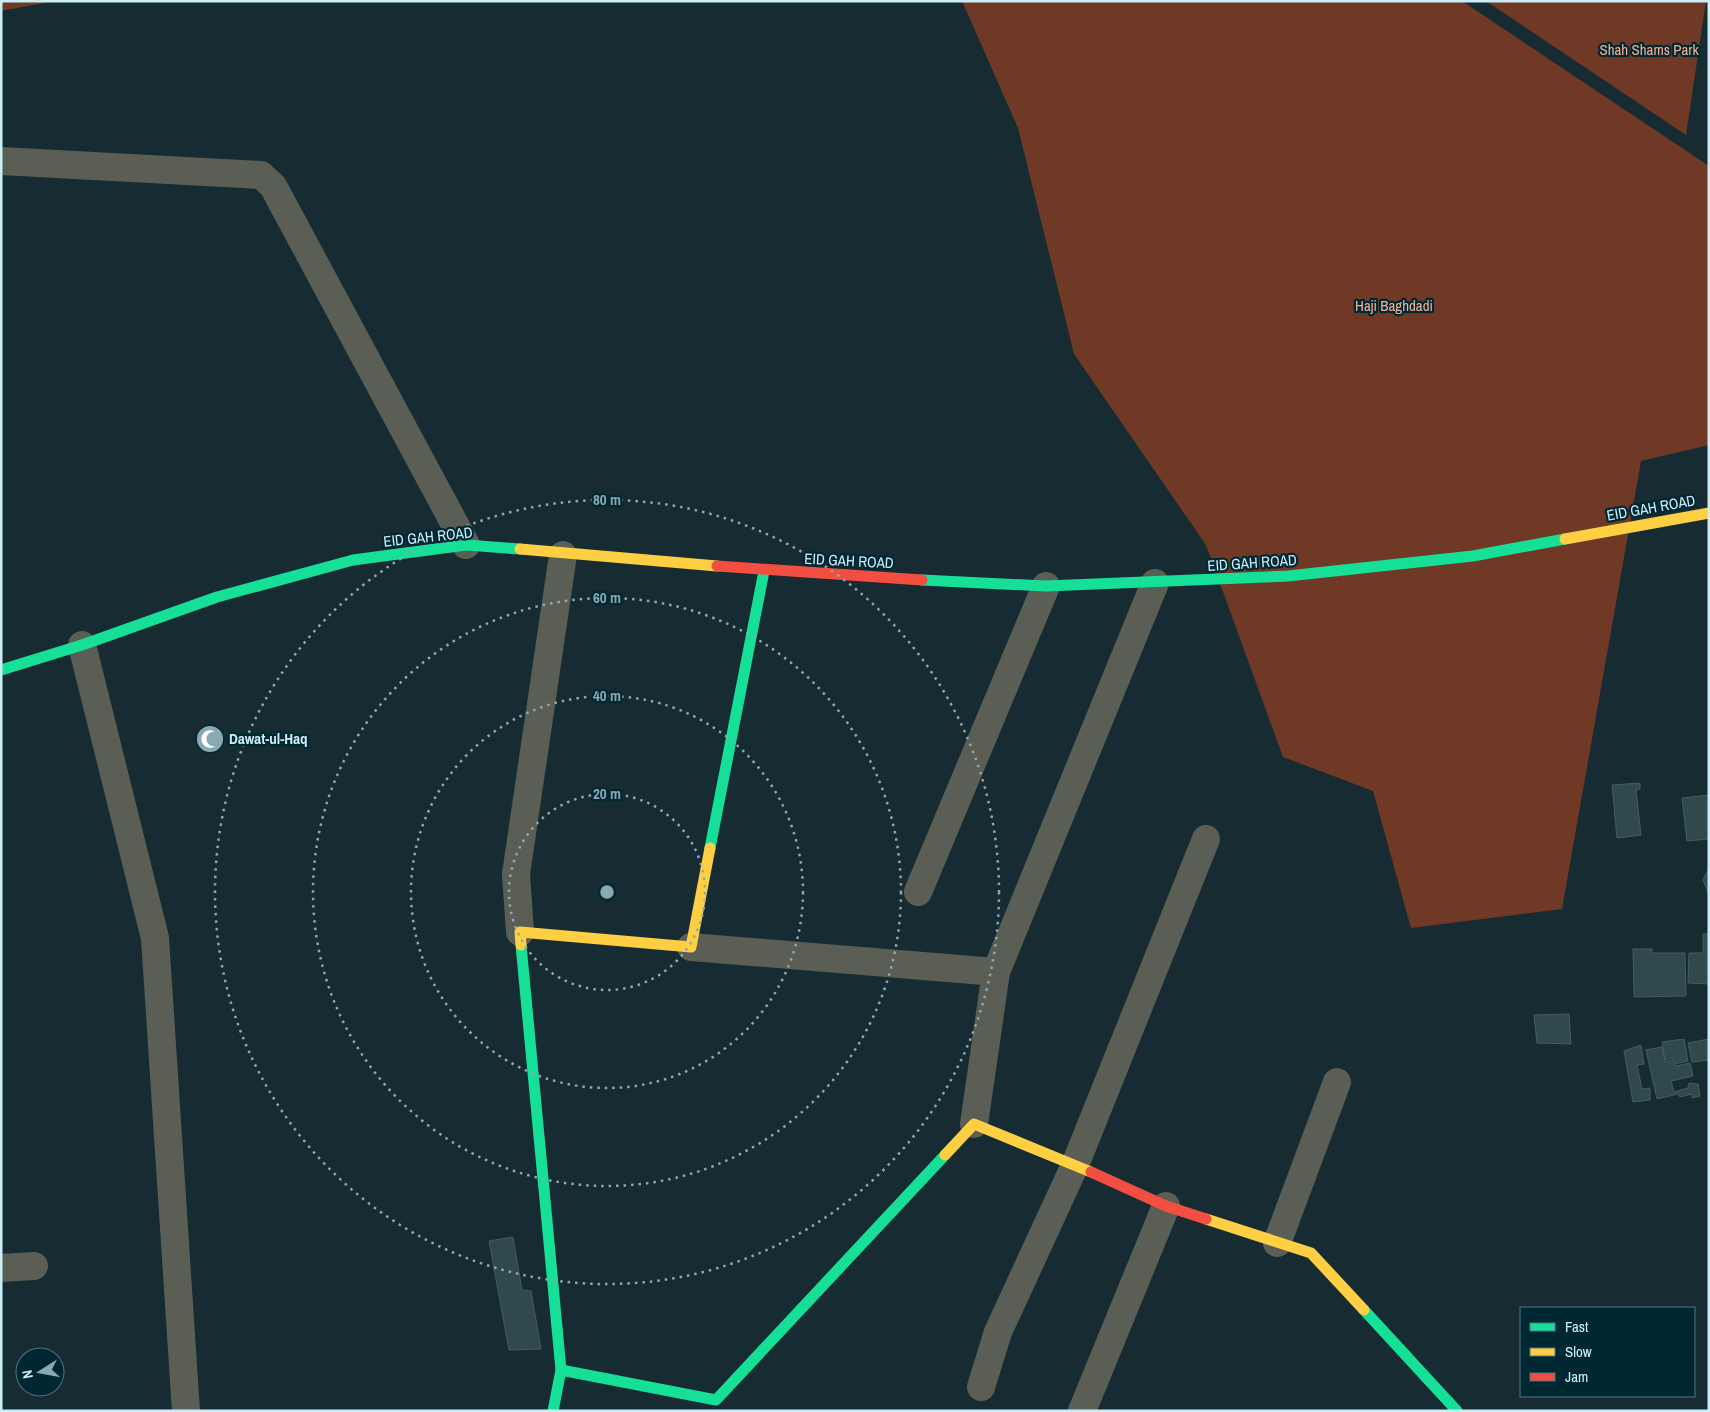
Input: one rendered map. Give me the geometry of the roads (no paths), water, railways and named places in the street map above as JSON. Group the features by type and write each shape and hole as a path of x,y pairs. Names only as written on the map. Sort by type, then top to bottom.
{"street":[{"path":"1,161 261,175 273,186 466,545"},
{"name":"EID GAH ROAD","path":"1,670 82,645 217,597 353,560 466,545 563,555 764,571 1046,586 1155,583 1288,576 1473,556 1709,513"},
{"path":"553,1411 561,1370 516,874 563,555"},
{"path":"691,947 764,571"},
{"path":"561,1370 716,1400 974,1124 996,972 1155,583"},
{"path":"918,892 1046,586"},
{"path":"82,645 155,938 186,1411"},
{"path":"980,1387 998,1332 1075,1165 1206,839"},
{"path":"520,932 996,972"},
{"path":"1277,1243 1337,1082"},
{"path":"974,1124 1075,1165 1166,1206 1311,1253 1457,1411"},
{"path":"1082,1411 1166,1206"},
{"path":"1,1268 34,1266"}],"place":[{"name":"Dawat-ul-Haq","path":"210,739"}],"park label":[{"name":"Shah Shams Park","path":"1649,50"},
{"name":"Haji Baghdadi","path":"1394,306"}]}
